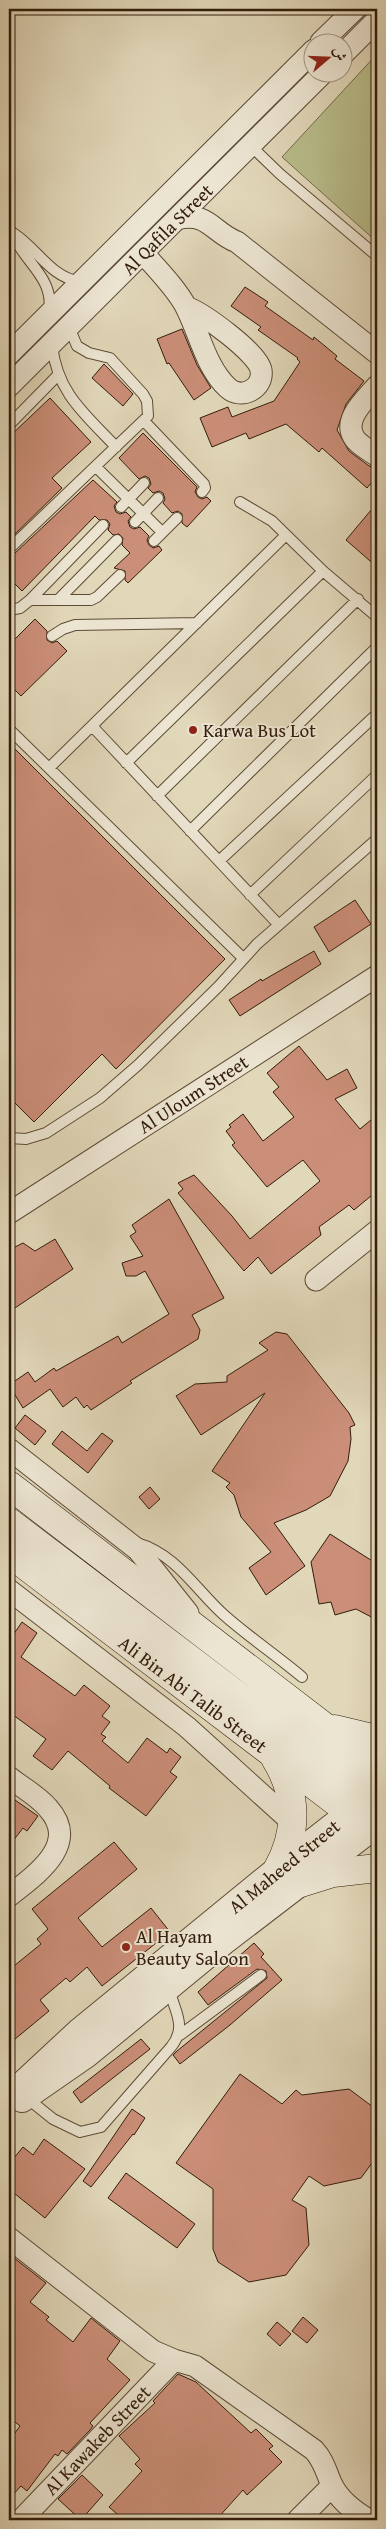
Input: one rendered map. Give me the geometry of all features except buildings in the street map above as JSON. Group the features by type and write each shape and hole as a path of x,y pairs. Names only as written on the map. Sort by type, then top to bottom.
{"main road":[{"path":"9,1485 377,1767"},
{"path":"9,1522 372,1812"},
{"name":"Ali Bin Abi Talib Street","path":"9,1554 273,1755 372,1812"},
{"path":"324,1726 377,1739"},
{"path":"273,1755 290,1787 294,1823 285,1855 287,1877 377,1868"}],"street":[{"path":"331,32 355,9"},
{"path":"354,44 377,20"},
{"name":"Al Qafila Street","path":"9,354 304,60"},
{"name":"Al Qafila Street","path":"9,386 314,82"},
{"path":"207,190 212,214 237,242"},
{"path":"177,219 186,217 203,220 237,242 377,353"},
{"path":"143,253 186,307"},
{"path":"377,386 354,415 350,425 355,439 377,456"},
{"name":"Al Uloum Street","path":"9,1212 377,976"},
{"path":"316,1280 377,1231"},
{"path":"9,1449 127,1540 149,1562 166,1587 207,1637"},
{"name":"Ali Bin Abi Talib Street","path":"9,1590 187,1727 252,1788 294,1823"},
{"path":"9,1777 48,1807 55,1819 59,1832 57,1846 52,1859 9,1896"},
{"name":"Al Maheed Street","path":"15,2099 80,2031 372,1812"},
{"name":"Al Maheed Street","path":"15,2099 80,2060 168,1987 287,1877"},
{"path":"9,2238 153,2350 174,2360 184,2361 202,2370 314,2450 322,2459 332,2486 341,2499 361,2518"},
{"name":"Al Kawakeb Street","path":"21,2520 174,2360"},
{"path":"298,2520 332,2486"}],"lane":[{"path":"251,146 280,174 377,256"},
{"path":"10,230 24,241 52,270 71,280 81,282"},
{"path":"10,230 18,246 38,270 47,287 48,315"},
{"path":"9,549 148,416 148,408 143,394 110,358 89,353 77,346 69,326"},
{"path":"52,344 58,375 66,393 116,447"},
{"path":"9,424 58,375"},
{"path":"144,421 186,471 204,484 205,488 202,492"},
{"path":"96,467 125,503 143,514 162,532"},
{"path":"125,503 144,483"},
{"path":"135,522 158,498"},
{"path":"240,502 259,513 286,535 377,617"},
{"path":"154,541 177,518"},
{"path":"9,610 20,608 30,600 103,525"},
{"path":"48,768 286,535"},
{"path":"58,600 118,540"},
{"path":"126,763 323,570"},
{"path":"30,600 91,600 98,596 120,575"},
{"path":"157,796 358,599"},
{"path":"52,636 63,629 76,626 198,623"},
{"path":"190,831 377,646"},
{"path":"220,862 377,714"},
{"path":"92,726 278,924"},
{"path":"9,729 244,958"},
{"path":"250,895 377,775"},
{"path":"9,1138 26,1139 46,1133 100,1098 152,1052 278,924 377,839"},
{"path":"127,1540 154,1550 178,1568 227,1617 302,1676"},
{"path":"166,1587 170,1576 178,1568"},
{"path":"15,2099 80,2132 96,2129 115,2112 171,2048 180,2035 262,1975"},
{"path":"168,1987 181,2027 180,2035"}],"green space":[{"path":"377,54 377,242 282,157 351,82 354,82 354,79"}],"place":[{"name":"Karwa Bus Lot","path":"193,730"},
{"name":"Al Hayam Beauty Saloon","path":"126,1947"}]}
